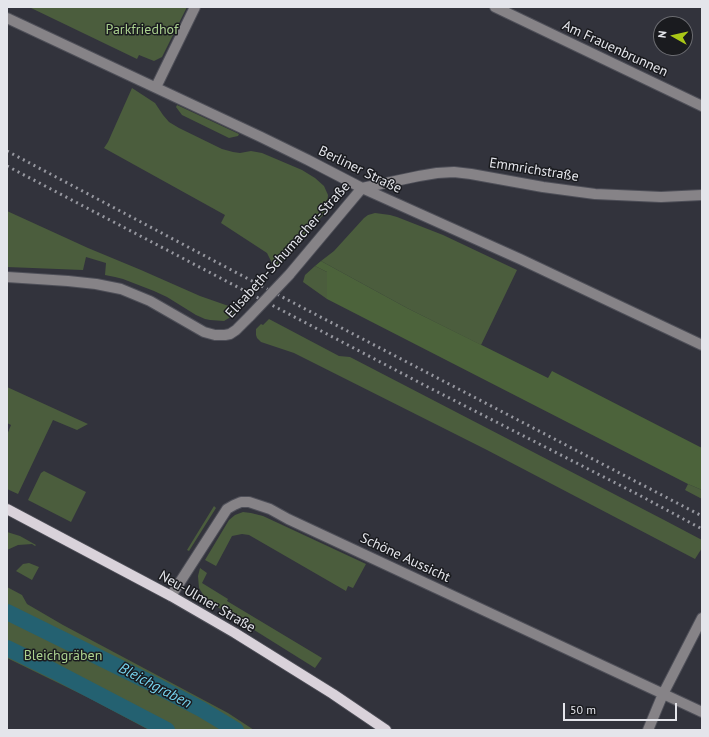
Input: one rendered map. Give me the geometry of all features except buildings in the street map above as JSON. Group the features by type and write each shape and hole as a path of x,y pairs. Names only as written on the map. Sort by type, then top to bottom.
{"main road":[{"name":"Neu-Ulmer Straße","path":"7,509 171,596 235,633 333,694 386,730"}],"street":[{"path":"156,87 195,7"},
{"name":"Am Frauenbrunnen","path":"495,7 702,106"},
{"name":"Berliner Straße","path":"7,18 156,87 308,160 362,188 520,259 702,345"},
{"name":"Emmrichstraße","path":"362,188 436,173 454,172 595,194 661,197 702,195"},
{"name":"Elisabeth-Schumacher-Straße","path":"7,277 68,281 121,289 150,301 204,332 226,336 236,330 289,275 362,188"},
{"name":"Schöne Aussicht","path":"171,596 226,509 241,502 249,502 270,509 288,519 702,712"},
{"path":"648,730 663,694 702,618"}],"green space":[{"name":"Parkfriedhof","path":"29,7 187,7 162,57 154,61 139,55 137,59"},
{"path":"132,88 155,103 169,122 179,128 222,149 240,153 251,151 262,153 302,170 324,186 328,195 327,206 324,214 277,268 274,267 267,253 221,223 225,215 104,148"},
{"path":"177,105 239,134 238,136 229,138 182,115 176,107"},
{"path":"7,211 88,248 200,296 240,310 224,321 205,319 154,291 123,279 105,275 106,263 86,257 83,270 7,267"},
{"path":"375,213 397,217 443,235 517,270 481,345 407,308 321,261 334,251 364,218"},
{"path":"321,261 407,308 548,378 552,371 702,448 702,490 327,299 327,272 315,266"},
{"path":"315,266 327,272 327,299 303,282 305,275"},
{"path":"269,319 339,356 350,357 702,540 702,548 695,559 487,450 294,353 261,342 257,338 256,329"},
{"path":"7,387 88,424 77,430 53,420 18,494 7,489 7,435 11,425 7,423"},
{"path":"44,471 86,492 71,522 28,500 41,473"},
{"path":"688,484 702,490 702,499 685,490"},
{"path":"214,506 216,508 189,551 187,550"},
{"path":"243,512 263,516 366,564 353,588 348,586 346,591 249,535 242,534 232,536 216,566 205,560 229,520 235,515"},
{"path":"7,532 20,536 36,545 18,545 7,550"},
{"path":"29,563 39,567 32,580 16,571 23,564"},
{"path":"200,568 207,573 202,583 228,599 227,601 322,658 315,668 211,603 199,588 198,576"},
{"name":"Bleichgräben","path":"7,587 22,595 27,604 63,625 228,713 254,730 149,730 87,697 7,658"}],"waterway":[{"name":"Bleichgraben","path":"7,612 147,681 201,709 236,730"},
{"path":"7,648 167,730"}],"railway":[{"path":"7,151 288,300 702,516"},
{"path":"7,166 702,529"}]}
